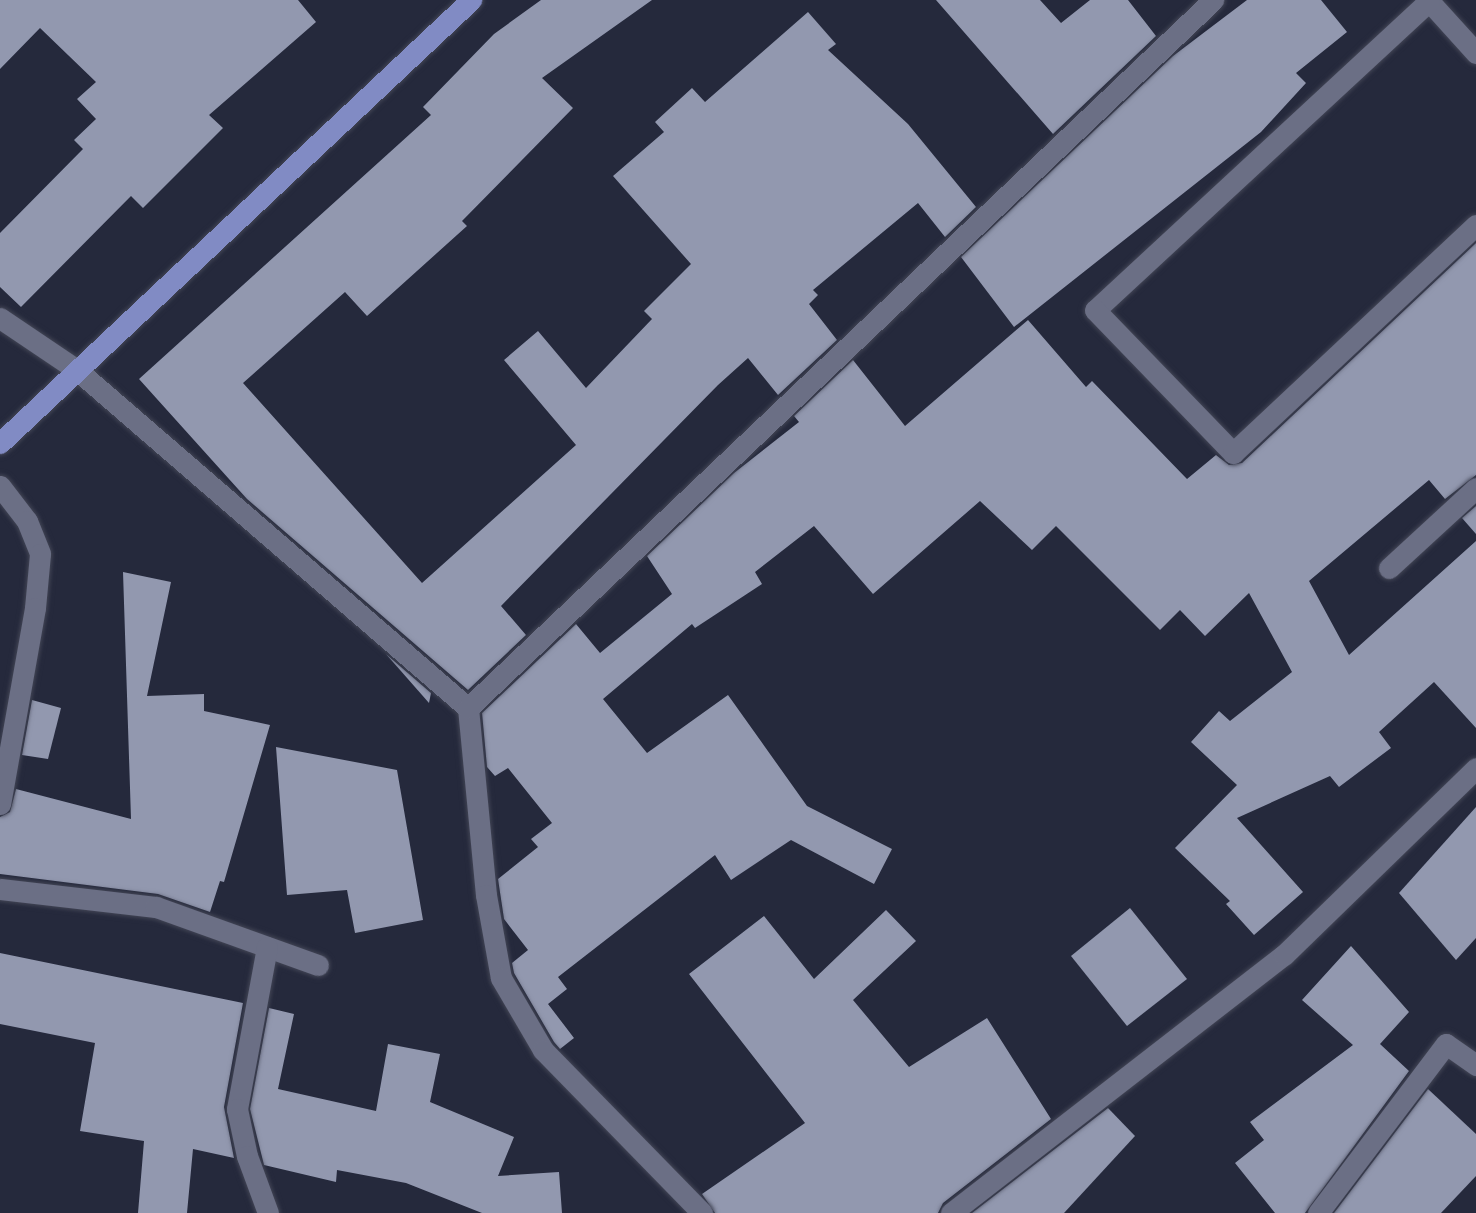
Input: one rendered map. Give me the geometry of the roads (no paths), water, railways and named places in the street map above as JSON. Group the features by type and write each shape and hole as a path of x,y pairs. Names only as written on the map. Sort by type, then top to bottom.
{"main road":[{"path":"0,443 471,0"}],"street":[{"path":"468,708 1213,0"},
{"path":"1476,53 1429,0 1095,310 1233,453 1476,225"},
{"path":"0,318 77,370 468,708 486,895 501,978 543,1050 702,1213"},
{"path":"0,486 27,520 40,554 35,608 0,804"},
{"path":"1389,568 1476,488"},
{"path":"951,1213 973,1206 1284,955 1476,768"},
{"path":"0,889 156,907 318,965"},
{"path":"267,947 237,1109 247,1156 268,1213"},
{"path":"1318,1213 1446,1044 1476,1065"}]}
